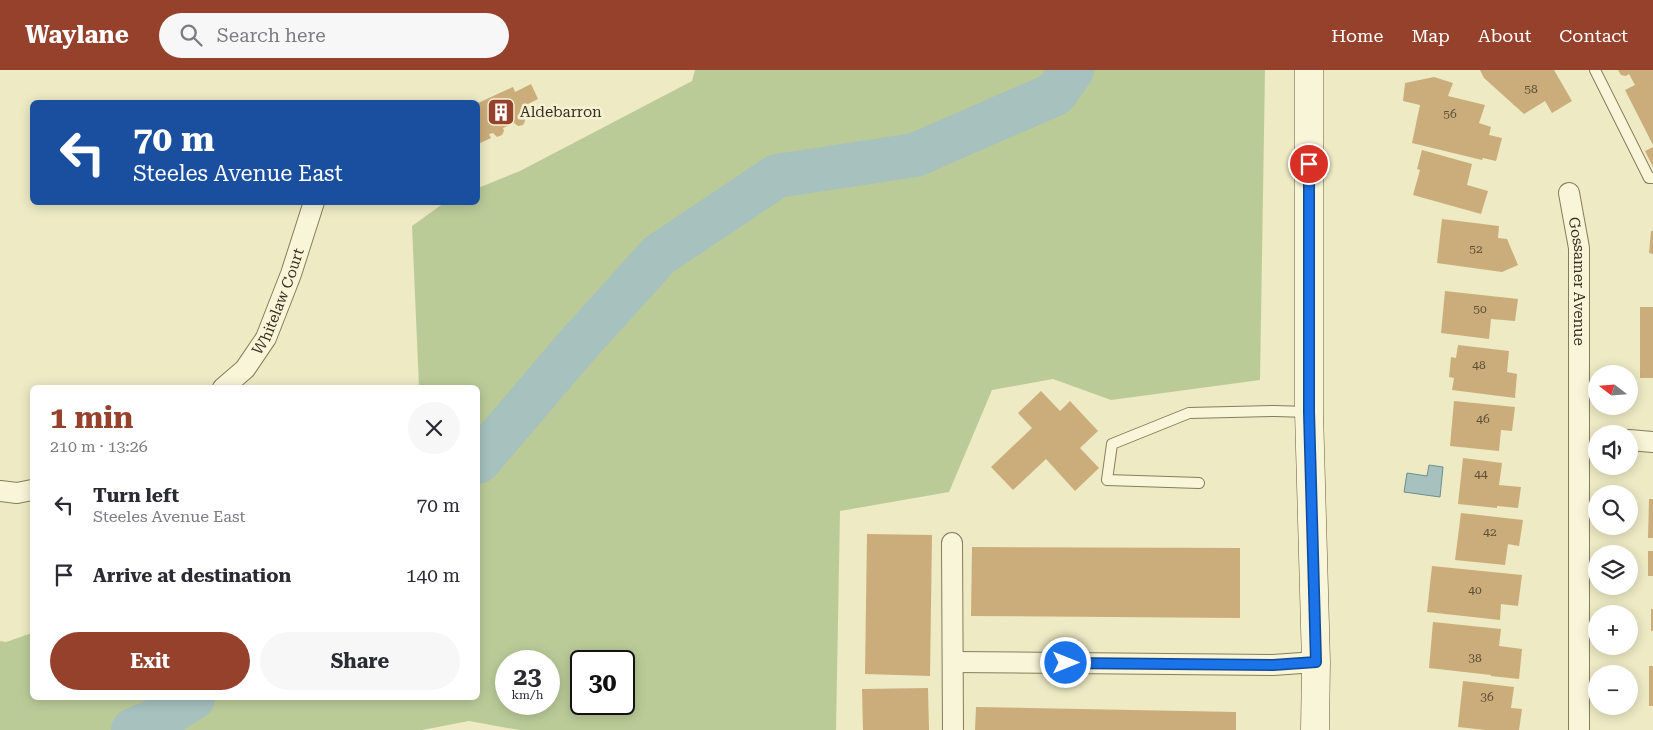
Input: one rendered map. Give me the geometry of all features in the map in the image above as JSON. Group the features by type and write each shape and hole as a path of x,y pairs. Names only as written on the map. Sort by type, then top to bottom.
{"main road":[{"path":"1309,70 1309,412 1316,662 1315,730"}],"street":[{"name":"Gossamer Avenue","path":"1569,193 1579,248 1588,437 1579,730"},
{"name":"Whitelaw Court","path":"226,385 244,369 266,338 291,274 313,205"},
{"path":"1638,441 1653,442"},
{"path":"0,491 17,494 30,491"},
{"path":"952,543 953,730"},
{"path":"953,662 1273,665 1316,662"}],"lane":[{"path":"1595,70 1649,178 1653,178"},
{"path":"1200,483 1107,480 1112,444 1189,413 1309,412"}],"green space":[{"path":"695,70 1265,70 1260,380 1111,400 1053,379 992,390 949,492 840,511 836,730 519,730 469,721 422,730 0,730 0,641 6,642 30,634 30,700 480,700 480,385 419,385 412,226 441,205 480,205 480,187 520,171 692,81"}],"water":[{"path":"1429,465 1443,467 1440,497 1404,492 1407,473 1427,476"}],"building":[{"path":"1480,70 1554,70 1572,101 1552,113 1545,101 1524,114 1484,78"},
{"path":"1618,70 1653,70 1653,145 1625,90 1635,85 1629,74 1626,76 1621,75"},
{"path":"1434,77 1453,83 1448,96 1485,105 1479,123 1491,127 1489,135 1502,138 1496,161 1483,158 1482,160 1412,143 1420,105 1403,101 1405,83"},
{"name":"Aldebarron","path":"531,84 538,99 522,107 527,117 524,118 523,125 518,126 514,123 503,128 502,135 497,137 493,133 489,134 491,138 480,143 480,102 513,87 515,92"},
{"path":"1653,147 1653,167 1645,151"},
{"path":"1422,150 1472,164 1467,185 1488,191 1481,214 1413,195 1420,170 1417,169"},
{"path":"1442,219 1499,226 1498,238 1507,239 1518,265 1502,272 1437,263"},
{"path":"1651,231 1653,231 1653,254 1649,253"},
{"path":"1445,291 1518,299 1515,321 1491,319 1489,339 1441,333"},
{"path":"1640,307 1653,307 1653,378 1640,378"},
{"path":"1458,345 1509,351 1507,372 1517,374 1515,398 1452,390 1454,378 1449,377 1451,357 1456,358"},
{"path":"1041,391 1060,411 1070,401 1098,431 1080,448 1099,468 1075,491 1046,459 1013,490 991,467 1032,428 1018,413"},
{"path":"1454,401 1515,407 1512,431 1501,430 1499,451 1450,446"},
{"path":"1463,458 1502,463 1499,485 1521,487 1518,508 1458,504"},
{"path":"1649,499 1653,499 1653,538 1648,538"},
{"path":"1461,513 1523,520 1519,546 1508,544 1505,565 1455,560"},
{"path":"867,534 932,535 930,676 865,674"},
{"path":"972,547 1240,548 1240,618 971,616"},
{"path":"1648,551 1653,551 1653,576 1648,576"},
{"path":"1432,566 1522,575 1518,606 1501,604 1500,620 1427,612"},
{"path":"1651,609 1653,609 1653,631 1651,631"},
{"path":"1433,622 1501,629 1499,646 1522,649 1519,679 1429,668"},
{"path":"1649,666 1653,666 1653,706 1649,706"},
{"path":"1463,681 1514,687 1511,708 1522,709 1519,730 1486,730 1458,727"},
{"path":"928,688 929,730 863,730 862,689"},
{"path":"976,707 1236,712 1236,730 975,730"}],"waterway":[{"path":"480,460 575,348 659,255 777,176 915,155 1055,94 1072,70"},
{"path":"133,730 163,717 190,700"}],"place":[{"name":"Aldebarron","path":"501,112"}],"route":[{"path":"1066,663 1273,665 1316,662 1309,412 1309,164"}]}
